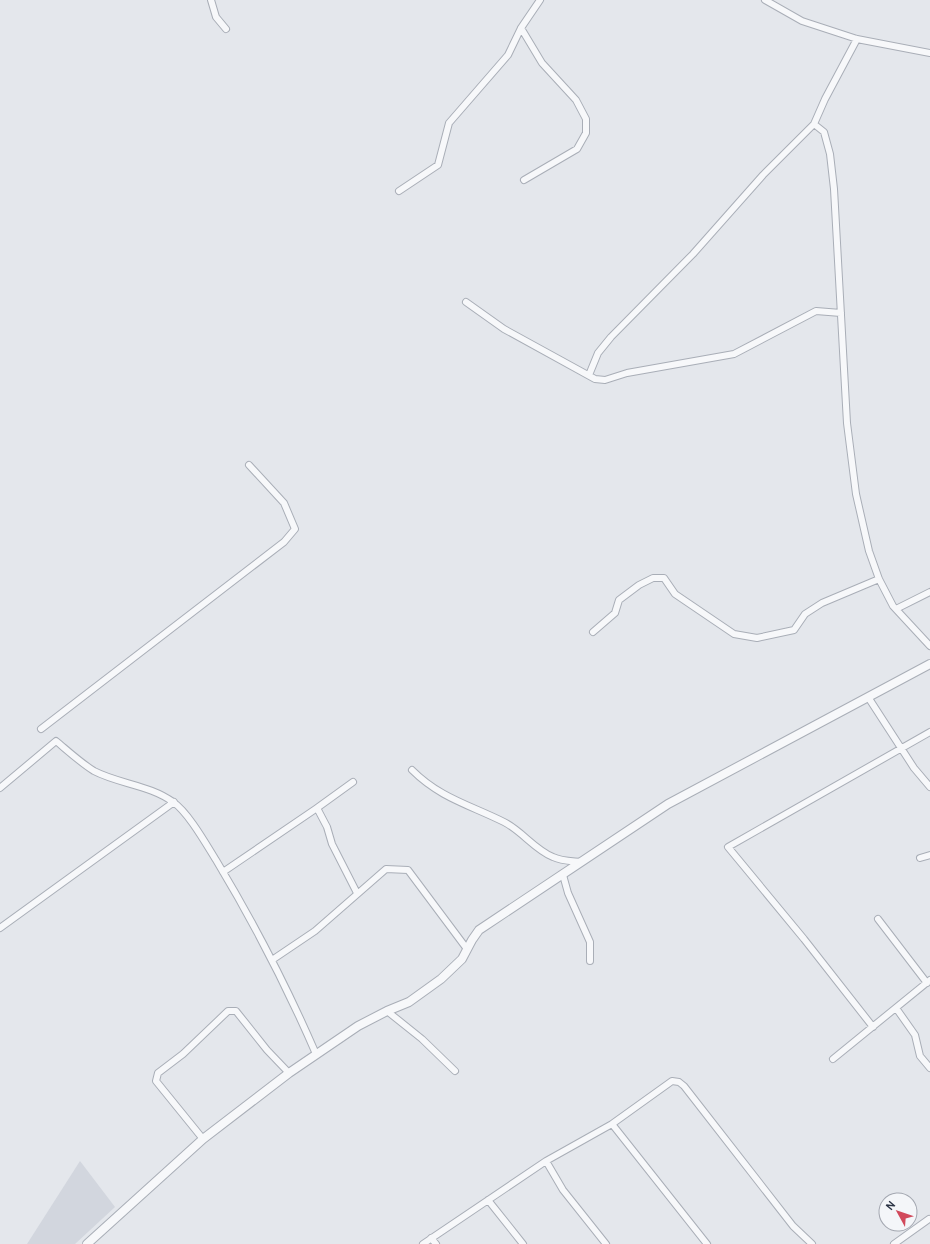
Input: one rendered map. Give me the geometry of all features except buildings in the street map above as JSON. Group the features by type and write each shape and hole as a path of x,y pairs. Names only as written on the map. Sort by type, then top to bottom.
{"street":[{"path":"211,0 216,17 226,30"},
{"path":"399,192 438,164 449,123 504,61 514,46 521,28 540,0"},
{"path":"765,0 802,21 856,39 930,53"},
{"path":"521,28 542,63 576,100 586,119 586,133 577,149 524,180"},
{"path":"589,375 598,353 611,337 693,254 763,175 814,124 825,99 856,39"},
{"path":"814,124 824,132 830,154 847,423 856,494 869,551 879,578 896,609 930,646"},
{"path":"466,302 504,329 589,375 605,380 627,372 734,354 816,311 841,313"},
{"path":"41,729 284,542 295,529 284,503 249,465"},
{"path":"593,632 615,613 619,600 653,578 664,578 675,594 700,609 734,634 757,638 794,630 805,614 822,603 879,578"},
{"path":"896,609 930,592"},
{"path":"87,1244 204,1139 288,1073 358,1026 387,1010 409,1002 441,979 462,958 479,930 668,804 930,664"},
{"path":"868,697 901,749 930,787"},
{"path":"873,1027 804,939 728,847 930,732"},
{"path":"0,788 56,741 94,771 155,792 174,802 199,832 223,872 294,1003 316,1054"},
{"path":"412,770 425,783 448,798 505,822 525,835 542,851 555,858 580,862"},
{"path":"223,872 353,782"},
{"path":"0,928 174,802"},
{"path":"316,808 327,827 332,844 357,893"},
{"path":"920,858 930,855"},
{"path":"272,960 315,931 386,869 408,870 467,948"},
{"path":"563,874 568,893 590,942 590,961"},
{"path":"833,1059 929,981 878,920"},
{"path":"896,1008 915,1035 920,1056 930,1068"},
{"path":"387,1010 422,1039 455,1071"},
{"path":"204,1139 156,1080 158,1073 183,1054 228,1011 236,1011 267,1050 288,1073"},
{"path":"423,1244 546,1161 612,1124 672,1081 679,1082 684,1086 793,1226 812,1244"},
{"path":"612,1124 707,1244"},
{"path":"546,1161 564,1190 606,1244"},
{"path":"488,1200 523,1244"},
{"path":"895,1244 929,1219"},
{"path":"431,1238 436,1244"}],"shaded area":[{"path":"80,1161 115,1207 75,1244 27,1244"}]}
